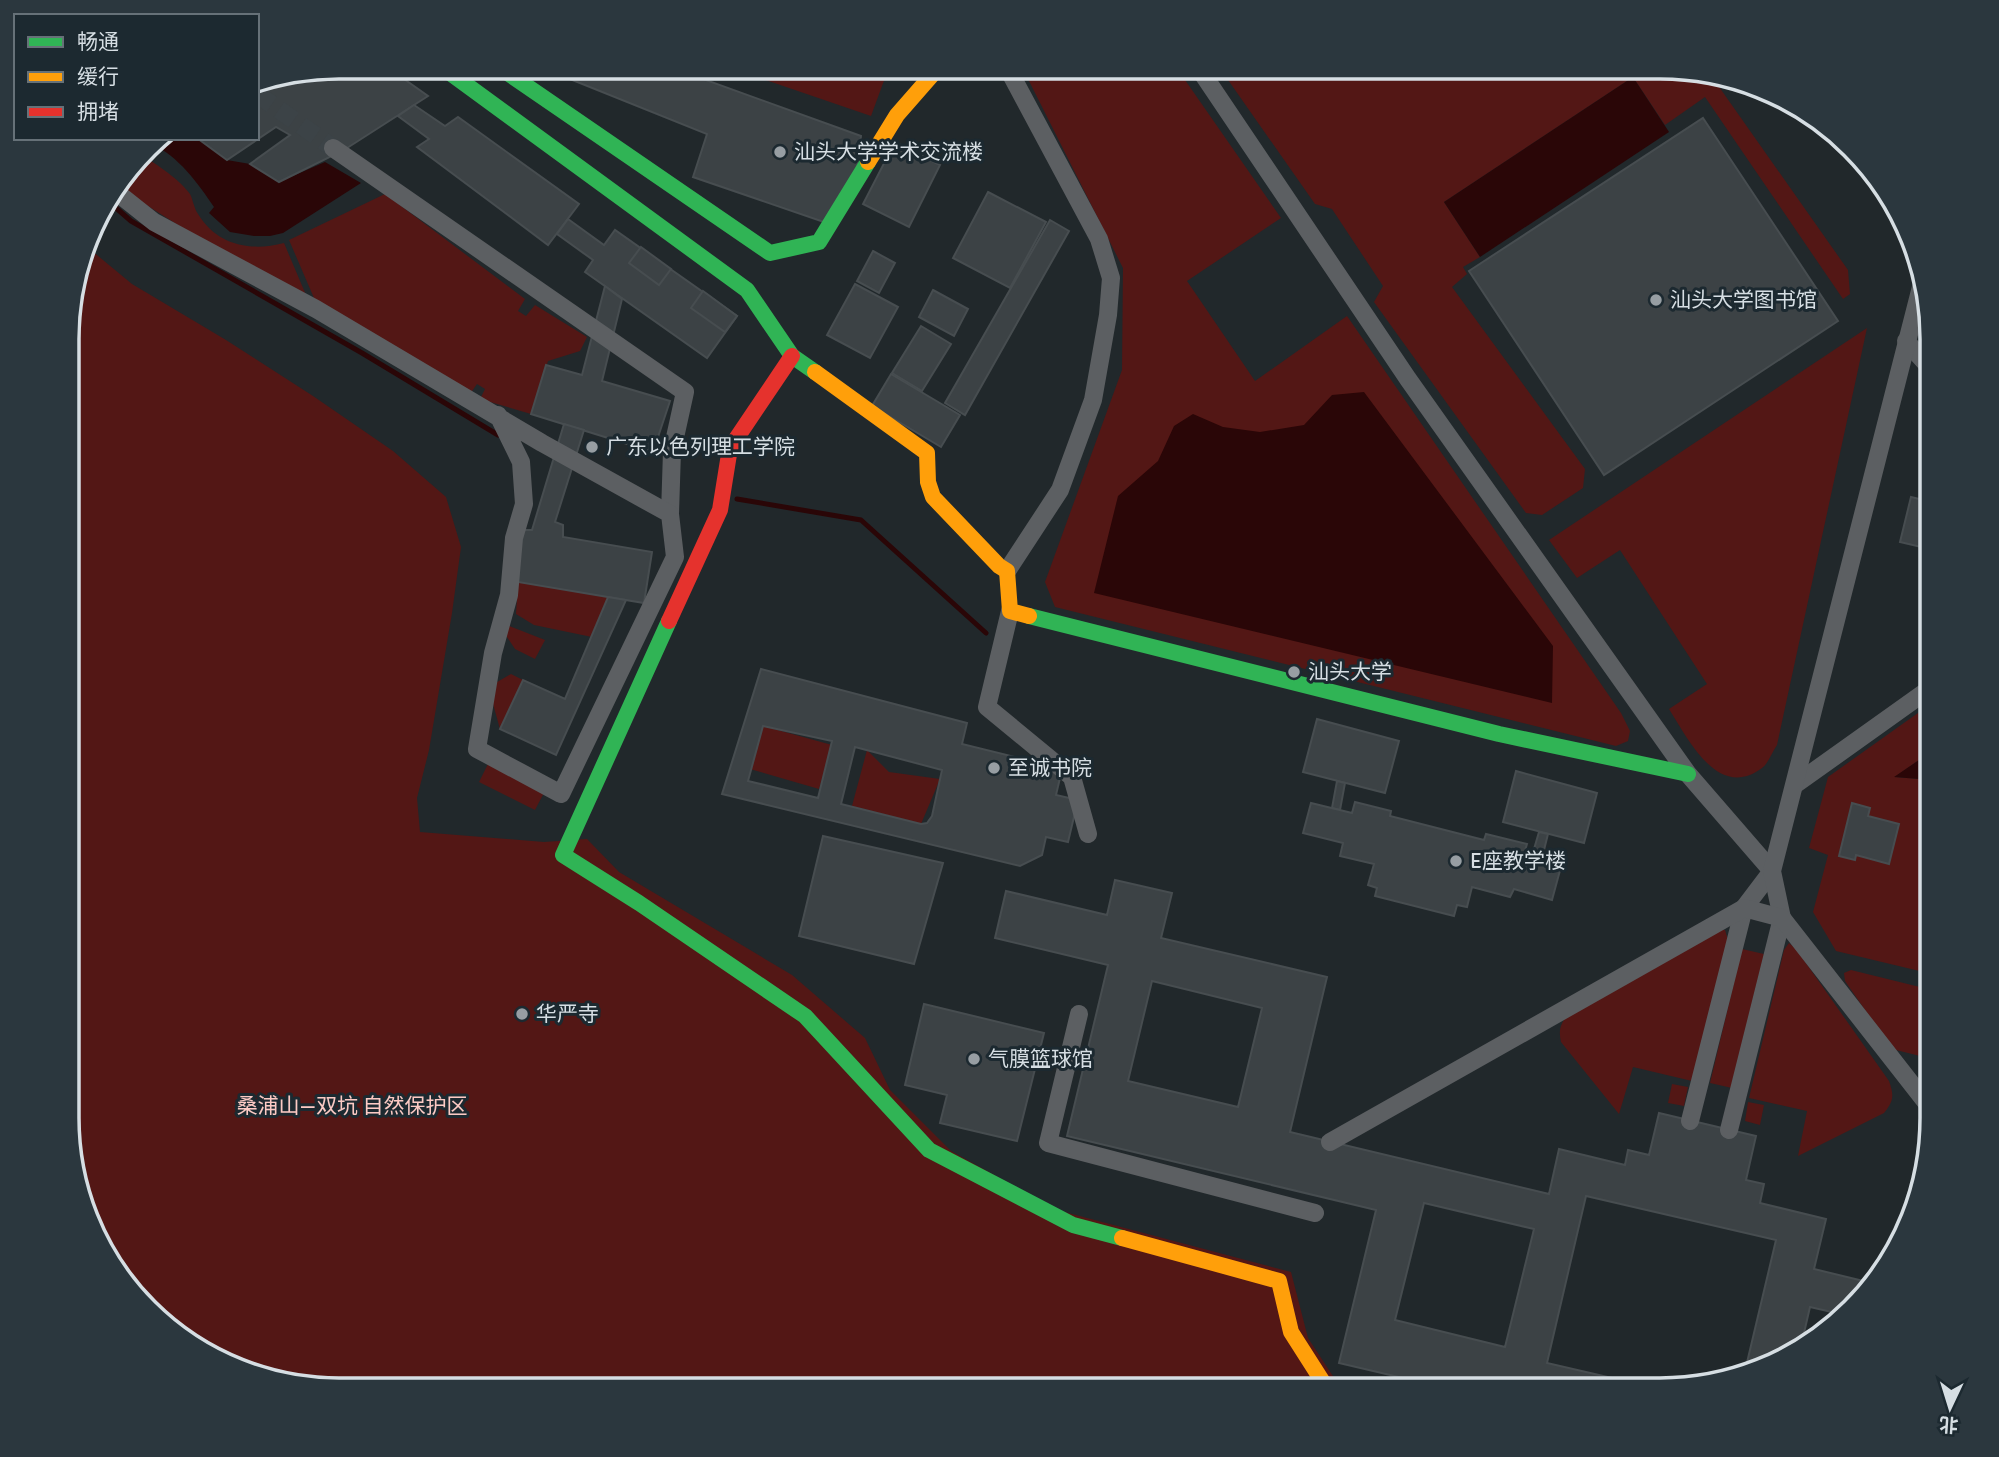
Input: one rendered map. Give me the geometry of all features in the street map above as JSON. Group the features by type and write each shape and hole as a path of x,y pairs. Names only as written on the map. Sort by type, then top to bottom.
{"street":[{"path":"465,79 770,253 819,242 897,116 929,79"},
{"path":"512,79 569,137 747,290 792,356 927,453 928,482 933,497 999,566 1007,571"},
{"path":"1013,79 1099,239 1111,278 1108,316 1093,400 1060,490 1007,571 1010,611 987,707 1072,776 1088,834"},
{"path":"1206,79 1408,379 1670,748 1772,871 1782,918 1920,1095"},
{"path":"333,148 685,392 672,451 670,514 675,557 561,794 477,749 493,653 509,595 514,538 524,505 521,462 498,415"},
{"path":"122,196 154,222 316,309 542,443 670,514"},
{"path":"1690,1121 1744,908 1772,871 1917,300"},
{"path":"1906,341 1920,357"},
{"path":"792,356 730,448 720,510 563,855 639,903 805,1016 929,1150 1073,1225 1279,1282 1290,1332 1320,1378"},
{"path":"1010,611 1499,734 1689,774"},
{"path":"1796,784 1920,696"},
{"path":"1330,1142 1744,908 1782,918"},
{"path":"1729,1130 1782,918"},
{"path":"1079,1014 1048,1143 1315,1213"}],"green space":[{"path":"763,79 885,79 871,116"},
{"path":"1028,79 1184,79 1281,218 1187,281 1255,381 1347,316 1621,713 1630,731 1628,741 1616,746 1055,607 1045,582 1122,370 1123,268"},
{"path":"1227,79 1630,79 1444,202 1480,257 1463,267 1467,274 1452,287 1585,469 1583,488 1542,515 1526,513 1374,302 1383,286 1332,209 1315,204"},
{"path":"1634,79 1677,79 1718,86 1848,270 1850,294 1843,299 1705,97 1665,125"},
{"path":"149,161 181,184 190,194 206,225 215,233 235,244 247,246 284,243 306,295 208,244 125,191"},
{"path":"385,194 525,299 518,311 526,316 535,305 587,337 580,351 548,361 531,414 480,399 485,389 477,384 470,394 317,305 289,240"},
{"name":"桑浦山—双坑 自然保护区","path":"94,253 132,284 226,340 393,451 446,497 461,547 429,750 417,798 420,832 544,842 587,839 619,872 792,975 865,1038 890,1090 951,1151 1057,1210 1291,1272 1308,1338 1334,1378 322,1378 271,1369 239,1358 194,1334 167,1314 132,1277 106,1233 88,1186 79,1135 79,322 84,288"},
{"path":"1867,328 1777,745 1762,768 1746,776 1732,777 1718,772 1706,762 1685,736 1669,709 1707,684 1620,550 1577,578 1549,540"},
{"path":"518,582 608,597 592,637 534,625 516,614"},
{"path":"507,625 545,640 535,659 515,649 505,634"},
{"path":"511,674 523,680 500,729 490,693 492,685"},
{"path":"1920,712 1920,760 1895,777 1920,779 1920,971 1836,951 1813,912 1828,855 1809,848 1828,777"},
{"path":"763,726 832,745 819,789 750,769"},
{"path":"867,750 889,772 940,779 921,824 852,806"},
{"path":"491,758 548,785 535,810 479,782"},
{"path":"1716,930 1725,930 1728,940 1692,1081 1633,1067 1619,1114 1561,1042 1562,1023 1570,1013"},
{"path":"1789,943 1796,949 1889,1081 1892,1094 1890,1105 1884,1113 1798,1156 1807,1111 1749,1098 1784,950"},
{"path":"1742,949 1764,954 1732,1088 1710,1083"},
{"path":"1851,970 1920,987 1920,1056 1892,1049 1845,981 1844,973"},
{"path":"1672,1084 1688,1087 1684,1106 1668,1103"},
{"path":"1748,1102 1764,1105 1760,1125 1745,1121"}],"shaded area":[{"path":"1630,79 1634,79 1669,132 1480,257 1444,202"},
{"path":"171,140 200,140 227,160 250,164 279,182 325,162 361,183 283,233 254,236 230,232 209,213 214,207 187,171 161,149"},
{"path":"1364,392 1553,646 1552,703 1094,593 1118,496 1158,461 1174,426 1193,414 1223,427 1260,432 1304,425 1332,395"},
{"path":"1919,760 1920,760 1920,779 1894,777"}],"building":[{"path":"322,79 404,79 428,96 344,150 279,182 250,164 290,135 276,127 259,138 259,92 288,84"},
{"name":"汕头大学学术交流楼","path":"570,79 703,79 861,136 857,168 824,222 693,177 707,134"},
{"path":"414,105 445,126 458,117 579,204 548,245 417,147 429,139 398,116"},
{"name":"汕头大学图书馆","path":"1703,118 1838,321 1604,475 1469,271"},
{"path":"200,140 257,140 227,160"},
{"path":"895,142 940,165 909,227 863,204"},
{"path":"988,192 1046,222 1010,288 953,258"},
{"path":"568,219 604,245 615,230 737,316 707,358 585,272 593,260 557,234"},
{"path":"1050,220 1069,231 965,415 945,403"},
{"path":"641,247 671,269 659,285 629,263"},
{"path":"873,251 895,263 879,293 857,281"},
{"path":"855,284 898,307 870,358 827,335"},
{"path":"605,286 622,299 602,381 670,401 653,452 531,414 546,365 582,375"},
{"path":"933,290 968,309 954,336 919,317"},
{"path":"703,291 737,316 725,332 691,308"},
{"path":"921,326 951,344 922,391 892,373"},
{"path":"891,374 960,415 941,447 872,406"},
{"path":"564,424 584,430 555,522 563,525 563,537 652,552 644,603 518,582 520,530 532,530"},
{"path":"1911,497 1920,499 1920,547 1900,542"},
{"path":"608,597 626,600 556,755 500,729 523,680 565,699"},
{"name":"至诚书院","path":"761,669 967,723 962,744 1052,766 1060,778 1056,795 1078,800 1068,842 1046,837 1042,855 1020,866 722,794","holes":["763,726 832,741 818,798 748,781","855,747 942,770 932,816 927,823 921,824 841,804"]},
{"path":"1317,719 1399,741 1385,793 1303,772"},
{"name":"E座教学楼","path":"1516,771 1597,793 1584,843 1503,822"},
{"path":"1337,781 1345,783 1340,810 1332,808"},
{"name":"E座教学楼","path":"1355,802 1391,811 1390,816 1484,840 1486,834 1527,844 1524,854 1562,863 1552,900 1514,889 1510,897 1472,887 1467,907 1457,905 1454,916 1375,896 1377,888 1368,885 1374,864 1340,856 1343,843 1303,833 1311,803 1352,813"},
{"path":"1852,803 1870,808 1868,816 1899,824 1889,864 1856,855 1855,860 1839,856"},
{"name":"E座教学楼","path":"1539,832 1548,834 1542,858 1532,856"},
{"path":"823,836 943,863 914,964 799,936"},
{"path":"1115,880 1172,893 1161,938 1327,977 1290,1132 1549,1194 1559,1149 1625,1165 1628,1150 1649,1155 1659,1113 1756,1136 1746,1180 1764,1184 1760,1203 1826,1219 1814,1269 1864,1281 1834,1312 1810,1307 1804,1335 1747,1363 1776,1240 1586,1196 1547,1363 1612,1378 1403,1378 1339,1363 1376,1210 1067,1136 1108,965 995,938 1006,891 1107,915","holes":["1152,981 1262,1008 1238,1107 1128,1081","1424,1203 1534,1229 1505,1347 1395,1320"]},
{"name":"气膜篮球馆","path":"924,1004 1044,1033 1017,1141 940,1123 947,1095 905,1085"}],"waterway":[{"path":"115,207 131,221 362,353 498,435"},
{"path":"737,499 861,520 986,633"}],"tunnel":[{"path":"259,95 333,148"}],"traffic: fast":[{"path":"458,79 747,290 792,356 815,372"},
{"path":"516,79 770,253 819,242 868,162"},
{"path":"1029,616 1499,734 1688,774"},
{"path":"669,621 563,855 639,903 805,1016 929,1150 1073,1225 1122,1238"}],"traffic: slow":[{"path":"868,162 897,115 928,79"},
{"path":"815,372 927,453 928,482 933,497 999,566 1007,571 1010,611 1029,616"},
{"path":"1122,1238 1279,1281 1291,1332 1320,1378"}],"traffic: jam":[{"path":"669,621 720,510 730,448 792,356"}],"place":[{"name":"汕头大学学术交流楼","path":"780,152"},
{"name":"汕头大学图书馆","path":"1656,300"},
{"name":"广东以色列理工学院","path":"592,447"},
{"name":"汕头大学","path":"1294,672"},
{"name":"至诚书院","path":"994,768"},
{"name":"E座教学楼","path":"1456,861"},
{"name":"华严寺","path":"522,1014"},
{"name":"气膜篮球馆","path":"974,1059"}]}
